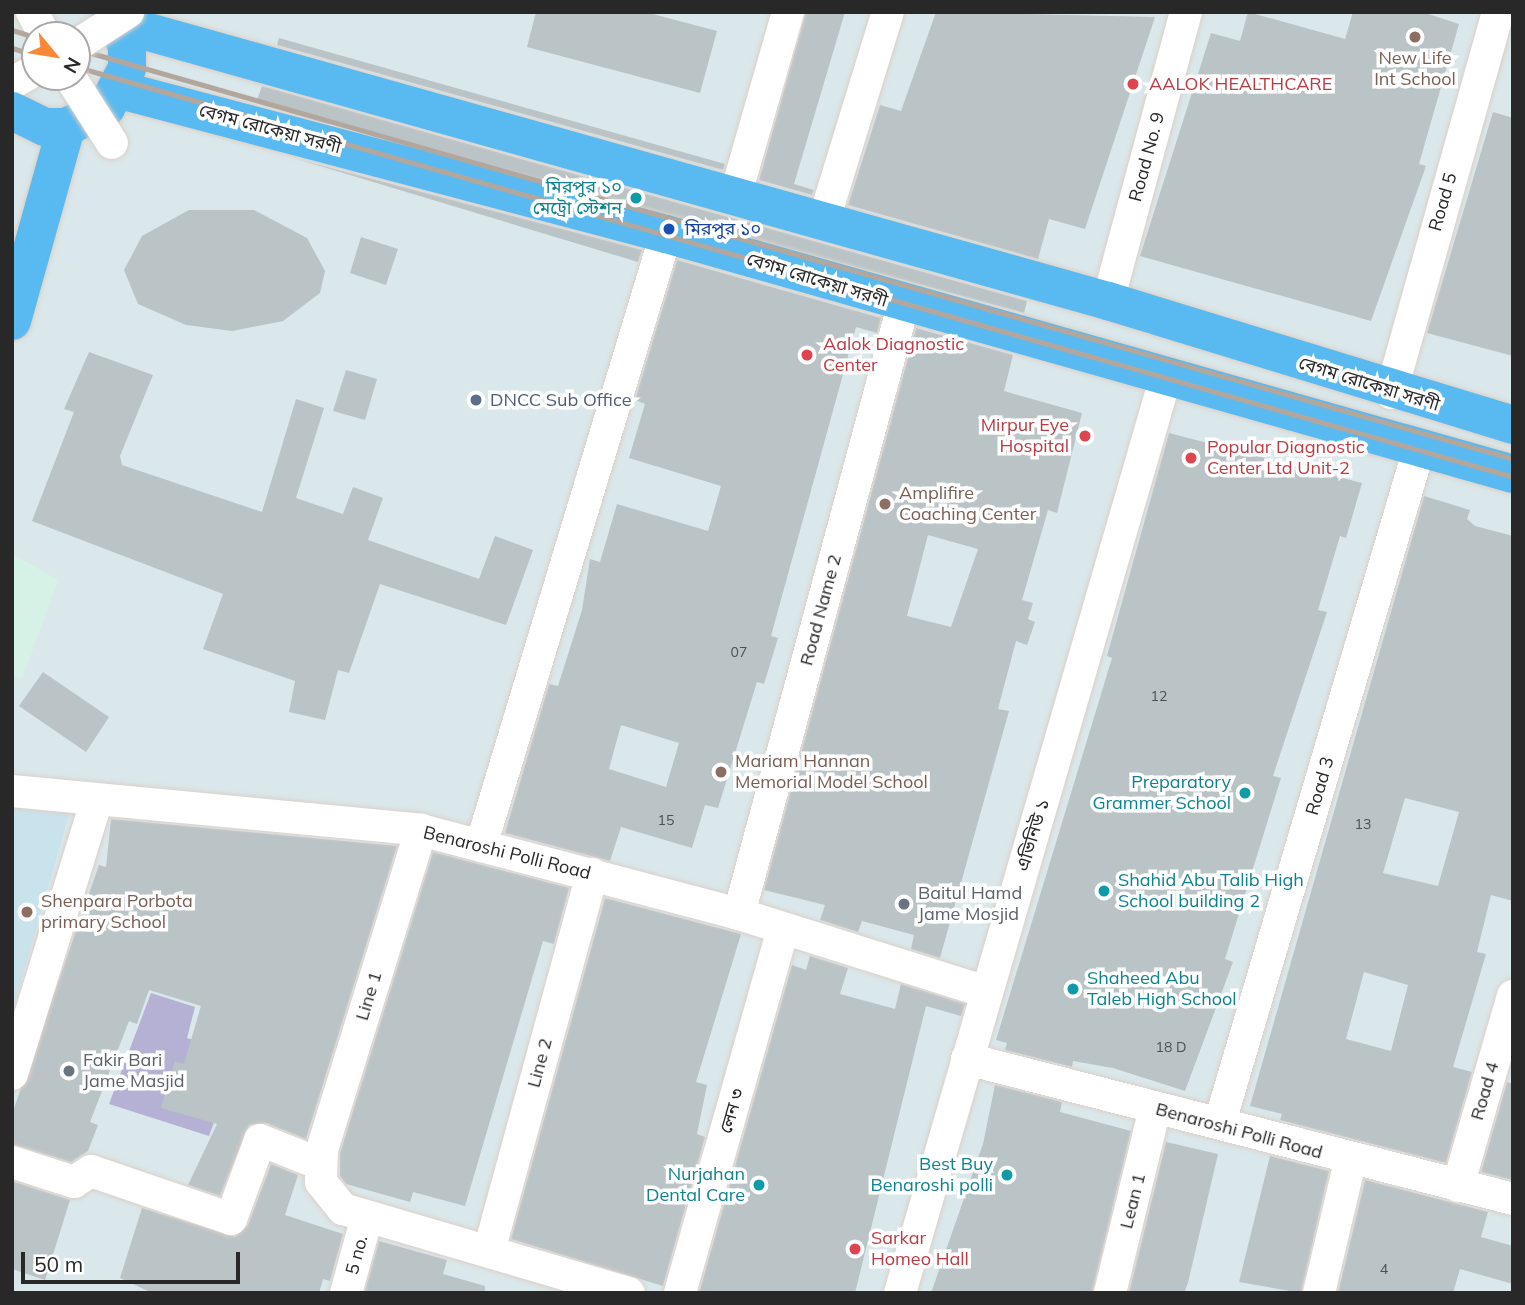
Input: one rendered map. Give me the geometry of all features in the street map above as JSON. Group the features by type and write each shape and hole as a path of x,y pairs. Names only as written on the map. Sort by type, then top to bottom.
{"main road":[{"name":"বেগম রোকেয়া সরণী","path":"120,16 823,223 1108,301 1391,393 1513,425"},
{"path":"12,111 45,127 66,127 88,121 120,90 127,57 120,16"},
{"name":"বেগম রোকেয়া সরণী","path":"120,90 666,234 903,306 1166,376 1513,474"},
{"path":"15,315 66,127"}],"street":[{"path":"735,197 788,12"},
{"path":"823,223 888,12"},
{"name":"Road No. 9","path":"1108,301 1186,12"},
{"name":"Road 5","path":"1391,393 1498,12"},
{"path":"91,36 120,16"},
{"path":"79,91 112,143"},
{"path":"481,846 666,234"},
{"name":"Road Name 2","path":"739,914 903,306"},
{"name":"এভিনিউ ১","path":"900,1293 1166,376"},
{"name":"Road 3","path":"1220,1122 1419,449"},
{"name":"Benaroshi Polli Road","path":"12,791 421,830 739,914 986,992"},
{"path":"12,1074 97,800"},
{"name":"Line 1","path":"320,1164 421,830"},
{"name":"Line 2","path":"489,1251 592,874"},
{"name":"লেন ৩","path":"680,1293 783,929"},
{"name":"Road 4","path":"1458,1186 1513,996"},
{"name":"Benaroshi Polli Road","path":"967,1059 1155,1108 1220,1122 1350,1162 1513,1199"},
{"name":"Lean 1","path":"1110,1293 1155,1108"},
{"path":"12,1161 74,1182 91,1171 231,1219 260,1140 320,1164 330,1200 367,1217 489,1251 552,1282 629,1293"},
{"path":"1319,1293 1350,1162"},
{"name":"5 no.","path":"346,1293 367,1217"}],"shaded area":[{"path":"12,554 58,580 22,679 12,675"},
{"name":"Shenpara Porbota primary School","path":"12,805 70,812 12,1012"},
{"path":"151,993 195,1007 187,1038 239,1054 209,1136 109,1104"}],"building":[{"path":"536,12 645,12 717,31 700,93 527,47"},
{"path":"806,12 845,12 794,184 814,190 812,195 759,180"},
{"path":"936,12 1155,17 1085,229 1049,219 1038,259 848,205 880,105 901,111"},
{"path":"1248,12 1345,39 1353,12 1422,12 1459,24 1419,164 1426,166 1371,321 1140,256 1211,33 1240,41"},
{"path":"279,38 725,164 723,170 277,45"},
{"path":"262,86 1027,301 1024,313 256,103"},
{"path":"1493,112 1513,118 1513,356 1427,333"},
{"path":"297,159 642,250 638,262"},
{"path":"189,210 254,210 307,238 325,271 320,293 283,321 232,331 186,325 138,304 124,270 142,236"},
{"path":"361,237 398,249 386,285 350,273"},
{"path":"677,260 881,318 877,333 856,327 771,636 778,638 764,684 757,682 718,808 705,805 692,848 621,827 610,861 505,833 549,684 558,686 582,610 590,559 600,562 617,504 708,531 721,486 629,458 645,404 635,400","holes":["621,725 679,743 666,787 609,769"]},
{"path":"916,328 1013,355 1004,391 1082,413 1057,513 1048,510 1022,600 1033,603 1028,619 1035,622 1027,645 1016,641 998,709 1009,711 940,958 911,949 914,935 862,921 858,932 820,920 825,905 764,890","holes":["928,535 978,549 951,627 907,616"]},
{"path":"89,352 153,375 120,456 122,465 262,512 296,399 324,408 296,498 343,514 353,487 383,498 368,540 479,579 495,536 533,550 506,625 380,584 349,673 338,670 325,720 289,712 295,681 203,649 223,594 32,521 74,412 64,409"},
{"path":"346,370 377,379 365,420 333,411"},
{"path":"1169,433 1362,483 1346,538 1340,536 1318,610 1327,612 1273,776 1281,778 1225,959 1233,962 1185,1091 1113,1068 1073,1061 1072,1067 1005,1050 1007,1043 996,1040 1112,658 1107,656"},
{"path":"1424,496 1470,510 1467,519 1475,526 1513,536 1513,901 1491,895 1477,952 1486,954 1453,1067 1472,1072 1446,1163 1280,1120 1282,1114 1250,1106","holes":["1405,798 1459,812 1438,886 1383,873","1364,972 1408,985 1391,1051 1346,1039"]},
{"path":"43,672 109,717 86,752 19,706"},
{"path":"111,819 397,846 306,1139 266,1123 249,1125 220,1196 188,1185 217,1124 161,1108 175,1061 184,1064 201,1006 149,990 137,1024 129,1021 90,1122 98,1125 88,1151 71,1162 12,1144 12,1114 99,865 106,867"},
{"path":"433,852 569,888 554,944 543,941 465,1206 413,1192 410,1202 346,1184 340,1176 340,1153"},
{"path":"605,898 741,934 696,1082 707,1085 697,1134 705,1137 663,1286 511,1239"},
{"path":"810,956 848,968 840,994 895,1009 901,984 965,1004 961,1016 926,1006 855,1293 699,1293 792,965 806,970"},
{"path":"1507,1082 1513,1084 1513,1180 1481,1172"},
{"path":"995,1085 1062,1102 1060,1112 1131,1131 1092,1293 931,1293 983,1144"},
{"path":"1166,1142 1218,1154 1188,1283 1184,1293 1129,1293"},
{"path":"1270,1156 1329,1171 1301,1293 1239,1282"},
{"path":"271,1164 298,1175 285,1215 343,1234 330,1281 323,1279 319,1293 152,1293 120,1278 142,1208 235,1237 248,1225"},
{"path":"1365,1180 1488,1212 1481,1237 1513,1246 1513,1284 1460,1269 1453,1293 1338,1293"},
{"path":"12,1181 70,1200 45,1280 12,1269"},
{"path":"379,1241 447,1260 443,1274 485,1286 485,1293 365,1291"}],"railway":[{"path":"12,30 21,33"},
{"path":"12,48 21,51"},
{"path":"91,53 1513,459"},
{"path":"91,71 1513,477"}],"place":[{"name":"New Life Int School","path":"1415,37"},
{"name":"AALOK HEALTHCARE","path":"1133,84"},
{"name":"মিরপুর ১০ মেট্রো স্টেশন","path":"636,198"},
{"name":"মিরপুর ১০","path":"669,229"},
{"name":"Aalok Diagnostic Center","path":"807,355"},
{"name":"DNCC Sub Office","path":"476,400"},
{"name":"Mirpur Eye Hospital","path":"1085,436"},
{"name":"Popular Diagnostic Center Ltd Unit-2","path":"1191,458"},
{"name":"Amplifire Coaching Center","path":"885,504"},
{"name":"Mariam Hannan Memorial Model School","path":"721,772"},
{"name":"Preparatory Grammer School","path":"1245,793"},
{"name":"Shahid Abu Talib High School building 2","path":"1104,891"},
{"name":"Baitul Hamd Jame Mosjid","path":"904,904"},
{"name":"Shenpara Porbota primary School","path":"27,912"},
{"name":"Shaheed Abu Taleb High School","path":"1073,989"},
{"name":"Fakir Bari Jame Masjid","path":"69,1071"},
{"name":"Best Buy Benaroshi polli","path":"1007,1175"},
{"name":"Nurjahan Dental Care","path":"759,1185"},
{"name":"Sarkar Homeo Hall","path":"855,1249"}]}
